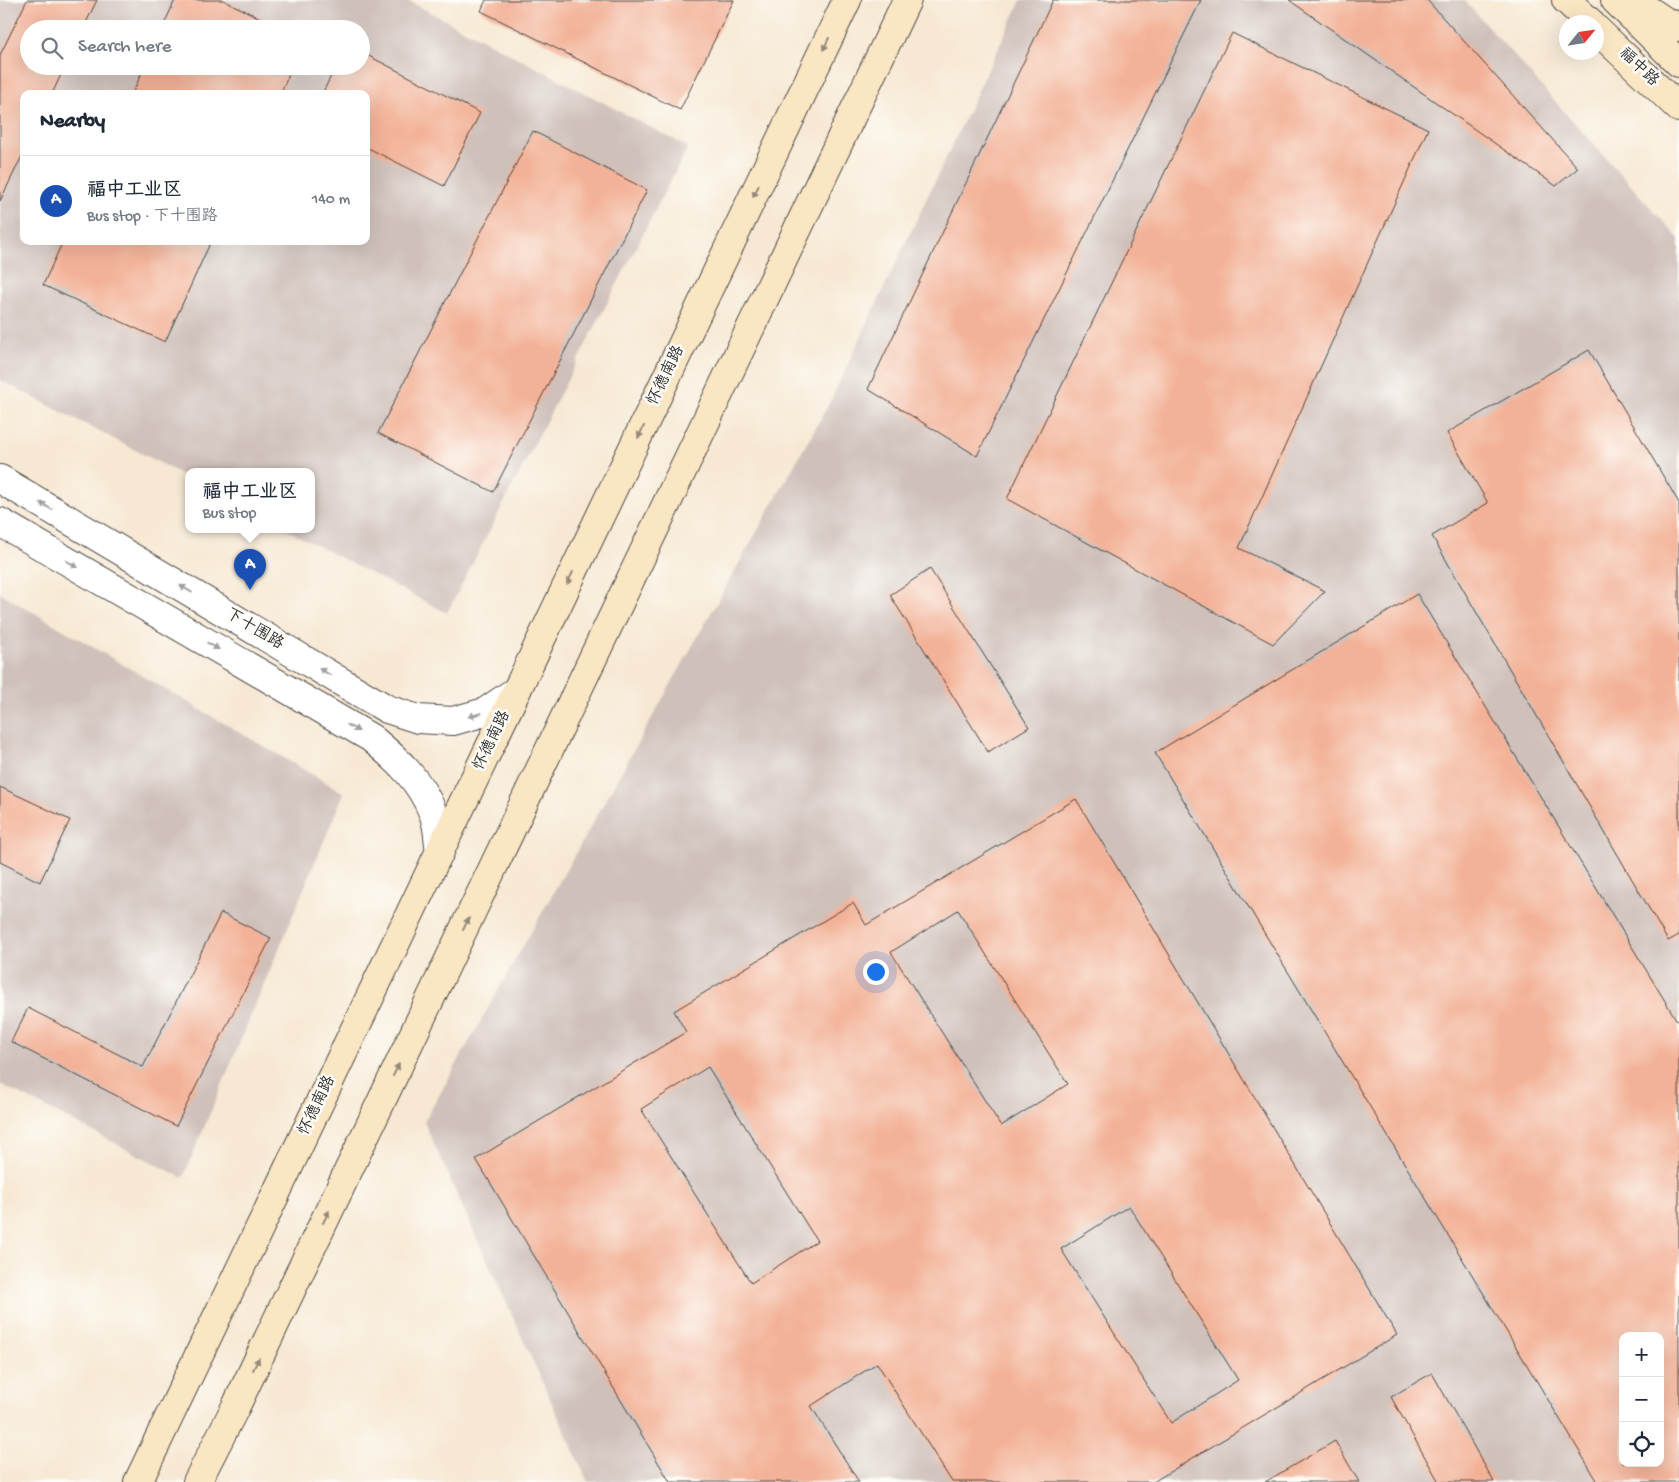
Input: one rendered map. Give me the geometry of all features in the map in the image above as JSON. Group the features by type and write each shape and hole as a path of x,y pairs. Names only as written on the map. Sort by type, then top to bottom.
{"main road":[{"name":"怀德南路","path":"138,1482 847,0"},
{"path":"197,1482 235,1408 907,0"},
{"path":"1566,0 1582,15"},
{"name":"福中路","path":"1615,0 1679,63"},
{"path":"1633,0 1679,27"},
{"name":"福中路","path":"1604,37 1679,108"},
{"path":"208,1482 235,1408"}],"street":[{"name":"下十围路","path":"0,479 386,708 418,719 453,721 485,712 517,690"},
{"path":"0,522 371,738 398,760 419,785 434,814 440,852"}],"shaded area":[{"path":"0,0 407,0 688,147 447,613 293,533 315,533 315,468 185,468 185,476 0,380"},
{"path":"1021,0 1464,0 1679,239 1679,1482 588,1482 424,1122 830,402"},
{"path":"0,593 344,793 183,1178 0,1084"}],"building":[{"path":"27,0 97,0 87,20 20,20 20,75 61,75 54,90 20,90 20,160 0,201 0,55"},
{"path":"175,0 223,0 264,20 166,20"},
{"path":"486,0 734,0 680,110 481,11"},
{"path":"1053,0 1201,0 977,456 868,389"},
{"path":"1289,0 1427,0 1578,168 1556,186"},
{"path":"1232,33 1428,129 1239,548 1325,591 1273,644 1007,499"},
{"path":"370,57 480,113 444,186 370,149 370,90 324,90 332,75 370,75"},
{"path":"141,75 289,75 282,90 134,90"},
{"path":"533,131 647,190 493,492 378,433"},
{"path":"61,245 209,245 165,342 43,285"},
{"path":"1589,350 1679,503 1679,935 1668,941 1432,536 1488,503 1447,433"},
{"path":"930,569 1029,727 988,752 890,595"},
{"path":"1417,594 1679,1024 1679,1482 1598,1482 1155,753"},
{"path":"0,787 70,820 40,882 0,862"},
{"path":"1076,799 1397,1335 1153,1482 952,1482 877,1363 811,1406 859,1482 670,1482 476,1159 686,1032 674,1011 853,903 866,925","holes":["958,910 1068,1084 1001,1126 891,952","708,1067 817,1241 751,1283 641,1109","1129,1206 1238,1380 1171,1423 1061,1249"]},
{"path":"221,913 271,938 176,1126 11,1042 28,1008 143,1067"},
{"path":"1432,1373 1494,1482 1439,1482 1391,1397"},
{"path":"1335,1441 1359,1482 1265,1482"}],"place":[{"name":"福中工业区","path":"250,590"}]}
